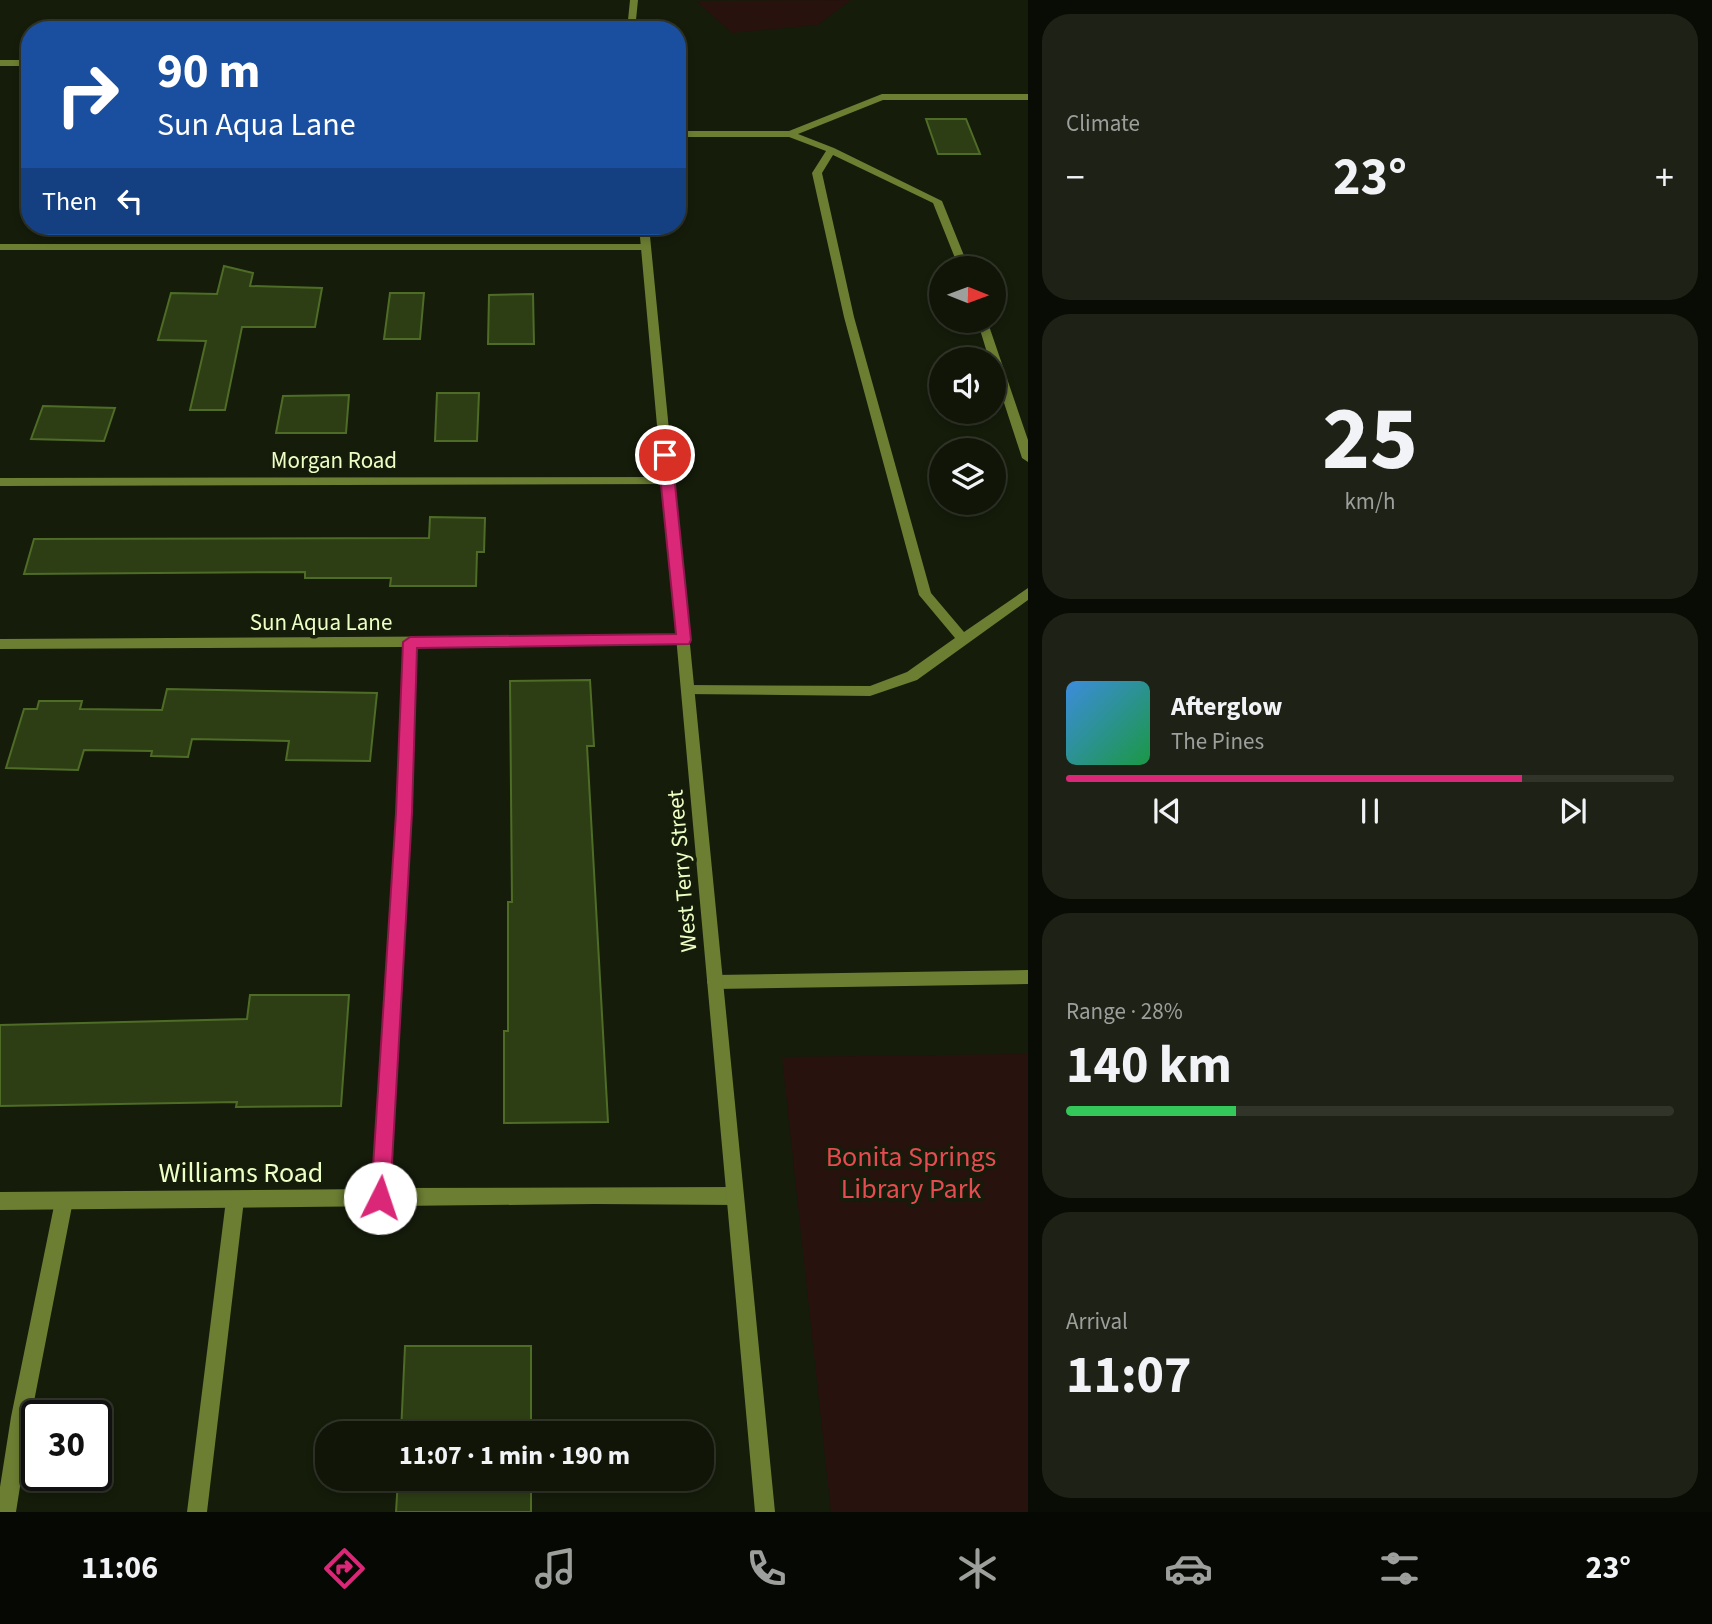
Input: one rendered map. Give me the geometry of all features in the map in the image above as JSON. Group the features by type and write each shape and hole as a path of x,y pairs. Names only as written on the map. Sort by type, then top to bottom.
{"street":[{"path":"632,21 634,0"},
{"path":"0,64 21,63"},
{"path":"790,134 882,97 1028,97"},
{"path":"686,134 790,134 831,150 937,201 959,256"},
{"path":"831,150 817,173 852,330 925,595 963,639"},
{"name":"West Terry Street","path":"645,235 765,1512"},
{"path":"0,247 646,247"},
{"path":"986,333 1028,458"},
{"name":"Morgan Road","path":"0,482 667,481"},
{"path":"688,690 870,691 912,676 1028,593"},
{"name":"Sun Aqua Lane","path":"0,644 684,640"},
{"path":"380,1198 403,827 410,642"},
{"path":"715,982 1028,977"},
{"name":"Williams Road","path":"0,1201 735,1196"},
{"path":"197,1512 235,1200"},
{"path":"6,1512 21,1417 64,1201"}],"green space":[{"path":"851,0 818,25 732,33 696,1"},
{"name":"Bonita Springs Library Park","path":"1028,1054 1028,1512 831,1512 782,1057"}],"building":[{"path":"926,119 966,119 980,154 938,154"},
{"path":"224,266 253,273 250,286 322,288 315,327 242,327 225,410 190,410 206,341 158,340 171,293 217,294"},
{"path":"390,293 424,293 420,339 384,339"},
{"path":"533,294 534,344 488,344 489,295"},
{"path":"437,393 479,393 477,441 435,441"},
{"path":"349,395 346,433 276,433 283,396"},
{"path":"43,406 115,408 104,441 31,439"},
{"path":"430,517 485,518 484,552 477,552 476,586 390,586 391,578 305,578 305,572 24,574 34,539 429,538"},
{"path":"590,680 594,746 587,746 608,1122 504,1123 504,1031 508,1031 508,902 512,902 510,681"},
{"path":"167,689 377,693 370,761 286,760 289,741 192,739 188,757 151,756 152,751 84,750 78,770 6,768 24,709 37,709 39,701 82,701 80,709 162,710"},
{"path":"250,995 349,995 341,1106 236,1107 237,1102 0,1106 0,1025 247,1019"},
{"path":"405,1346 531,1346 531,1421 402,1421"},
{"path":"397,1491 531,1491 531,1512 396,1512"}],"route":[{"path":"380,1198 404,813 410,642 684,640 665,455"}]}
